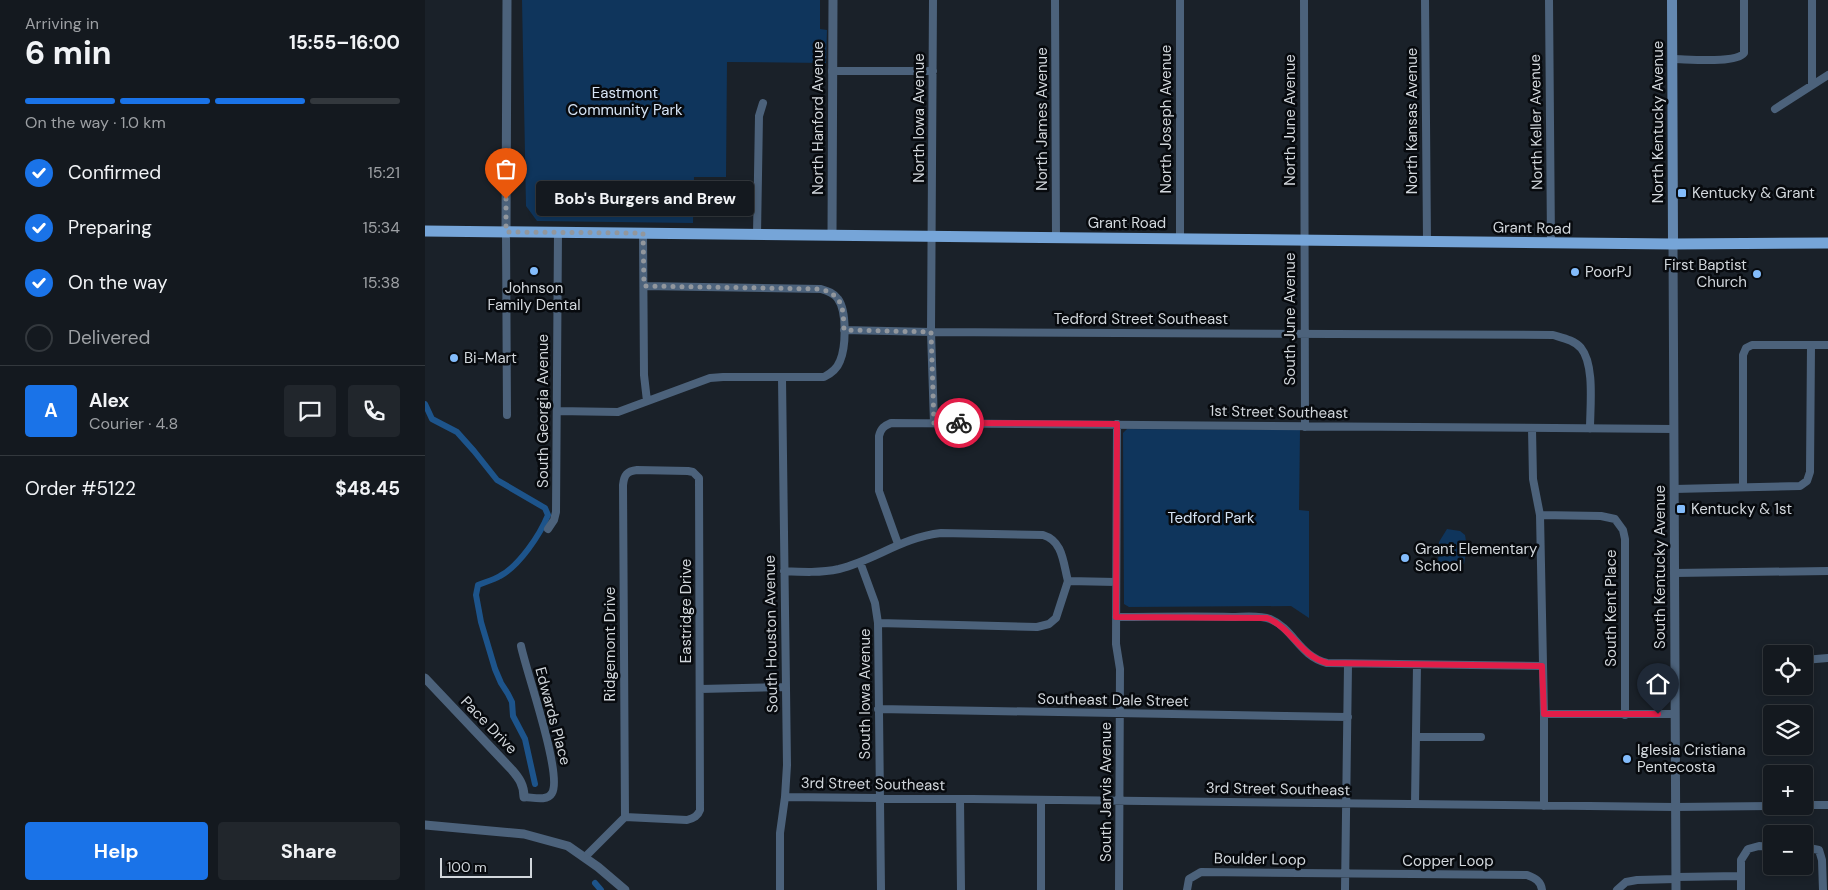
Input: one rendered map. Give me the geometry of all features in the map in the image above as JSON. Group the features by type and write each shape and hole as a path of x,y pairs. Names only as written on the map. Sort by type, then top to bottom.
{"main road":[{"name":"North Kentucky Avenue","path":"1672,0 1673,244"},
{"name":"Grant Road","path":"425,231 1551,243 1828,243"}],"street":[{"path":"507,0 507,415"},
{"name":"North Hanford Avenue","path":"832,235 831,71 833,0"},
{"name":"North Iowa Avenue","path":"932,236 933,0"},
{"name":"North James Avenue","path":"1055,0 1057,238"},
{"name":"North Joseph Avenue","path":"1180,0 1180,239"},
{"name":"North June Avenue","path":"1303,0 1304,240"},
{"name":"North Kansas Avenue","path":"1425,0 1427,241"},
{"name":"North Keller Avenue","path":"1549,0 1551,243"},
{"path":"1673,59 1722,59 1742,56 1744,53 1744,0"},
{"path":"1812,0 1812,84"},
{"path":"831,71 933,71"},
{"path":"1775,108 1828,75"},
{"path":"757,234 759,116 763,103"},
{"name":"South Georgia Avenue","path":"548,529 554,520 556,512 558,232"},
{"path":"643,233 644,375 647,401"},
{"path":"932,236 931,332 934,423"},
{"name":"South June Avenue","path":"1304,240 1305,427"},
{"name":"South Kentucky Avenue","path":"1673,244 1676,890"},
{"path":"557,411 617,412 710,378 723,376 824,377 833,372 841,360 844,330 841,304 837,297 830,292 821,289 644,286"},
{"name":"Tedford Street Southeast","path":"844,330 1553,335 1569,340 1580,347 1587,359 1590,429"},
{"path":"1743,488 1743,355 1746,348 1752,345 1828,345"},
{"path":"1674,489 1799,486 1807,482 1810,472 1811,346"},
{"name":"South Houston Avenue","path":"780,890 780,833 787,765 782,378"},
{"name":"1st Street Southeast","path":"898,544 879,491 879,436 884,426 898,423 1674,429"},
{"name":"South Jarvis Avenue","path":"1117,424 1116,644 1120,668 1121,714 1119,890"},
{"path":"1532,429 1533,479 1540,515 1544,806"},
{"name":"Eastridge Drive","path":"625,818 687,820 696,816 700,810 699,478 693,472 688,471 637,470 628,472"},
{"name":"Ridgemont Drive","path":"625,818 623,485 624,477 628,472"},
{"name":"South Kent Place","path":"1540,515 1601,516 1615,519 1623,530 1625,539 1625,714"},
{"path":"784,571 824,571 839,568 860,562 898,544 927,534 1043,535 1052,538 1058,544 1069,580 1056,618 1049,624 1037,627 878,623"},
{"name":"South Iowa Avenue","path":"860,562 875,603 878,623 881,890"},
{"path":"1674,573 1828,570"},
{"path":"1069,580 1116,582"},
{"path":"1116,617 1267,618 1284,628 1304,651 1317,661 1327,663 1348,665 1542,666"},
{"name":"Edwards Place","path":"521,646 554,772 554,788 551,794 544,798 524,796"},
{"path":"1813,659 1828,658"},
{"path":"1345,890 1348,665"},
{"path":"1415,804 1417,665"},
{"name":"Pace Drive","path":"425,678 512,770 521,783 524,796"},
{"path":"700,689 785,687"},
{"name":"Southeast Dale Street","path":"878,710 1348,717"},
{"path":"1544,714 1675,714"},
{"path":"1416,737 1481,737"},
{"name":"3rd Street Southeast","path":"785,797 1675,808 1763,806"},
{"path":"960,799 961,890"},
{"path":"1041,800 1041,890"},
{"path":"1813,805 1828,804"},
{"path":"585,857 625,818"},
{"path":"425,825 525,834 568,846 585,857 625,890"},
{"path":"1741,890 1741,860 1748,850 1763,846"},
{"path":"1813,849 1819,850 1822,860 1823,890"},
{"name":"Boulder Loop","path":"1187,890 1189,879 1201,872 1345,874"},
{"name":"Copper Loop","path":"1345,874 1527,875 1536,878 1542,890"},
{"path":"1617,890 1626,882 1637,880 1741,876"}],"green space":[{"name":"Eastmont Community Park","path":"522,0 820,0 820,29 827,30 826,63 727,62 726,177 694,177 693,223 537,221 526,206"},
{"name":"Tedford Park","path":"1127,429 1300,430 1299,510 1309,511 1309,618 1291,606 1129,607 1124,604 1123,433"},
{"path":"1447,529 1460,531 1465,535 1467,547 1464,564 1438,564 1439,542"}],"waterway":[{"path":"425,404 432,419 457,432 497,480 545,508 548,515 540,532 521,558 500,576 478,585 476,595 481,622 495,669 512,702 513,716 525,739 535,784"},
{"path":"595,883 601,890"}],"way so far":[{"path":"506,199 506,232 643,233 644,286 821,289 837,297 841,304 844,330 931,332 934,423 959,423"}],"place":[{"name":"Kentucky & Grant","path":"1682,193"},
{"name":"Bob's Burgers and Brew","path":"506,199"},
{"name":"Johnson Family Dental","path":"534,271"},
{"name":"PoorPJ","path":"1575,272"},
{"name":"First Baptist Church","path":"1757,274"},
{"name":"Bi-Mart","path":"454,358"},
{"name":"Kentucky & 1st","path":"1681,509"},
{"name":"Grant Elementary School","path":"1405,558"},
{"name":"Iglesia Cristiana Pentecosta","path":"1627,759"}],"route":[{"path":"959,423 1117,424 1116,617 1209,616 1267,618 1284,628 1309,656 1317,661 1327,663 1348,665 1542,666 1544,714 1658,714"}]}
